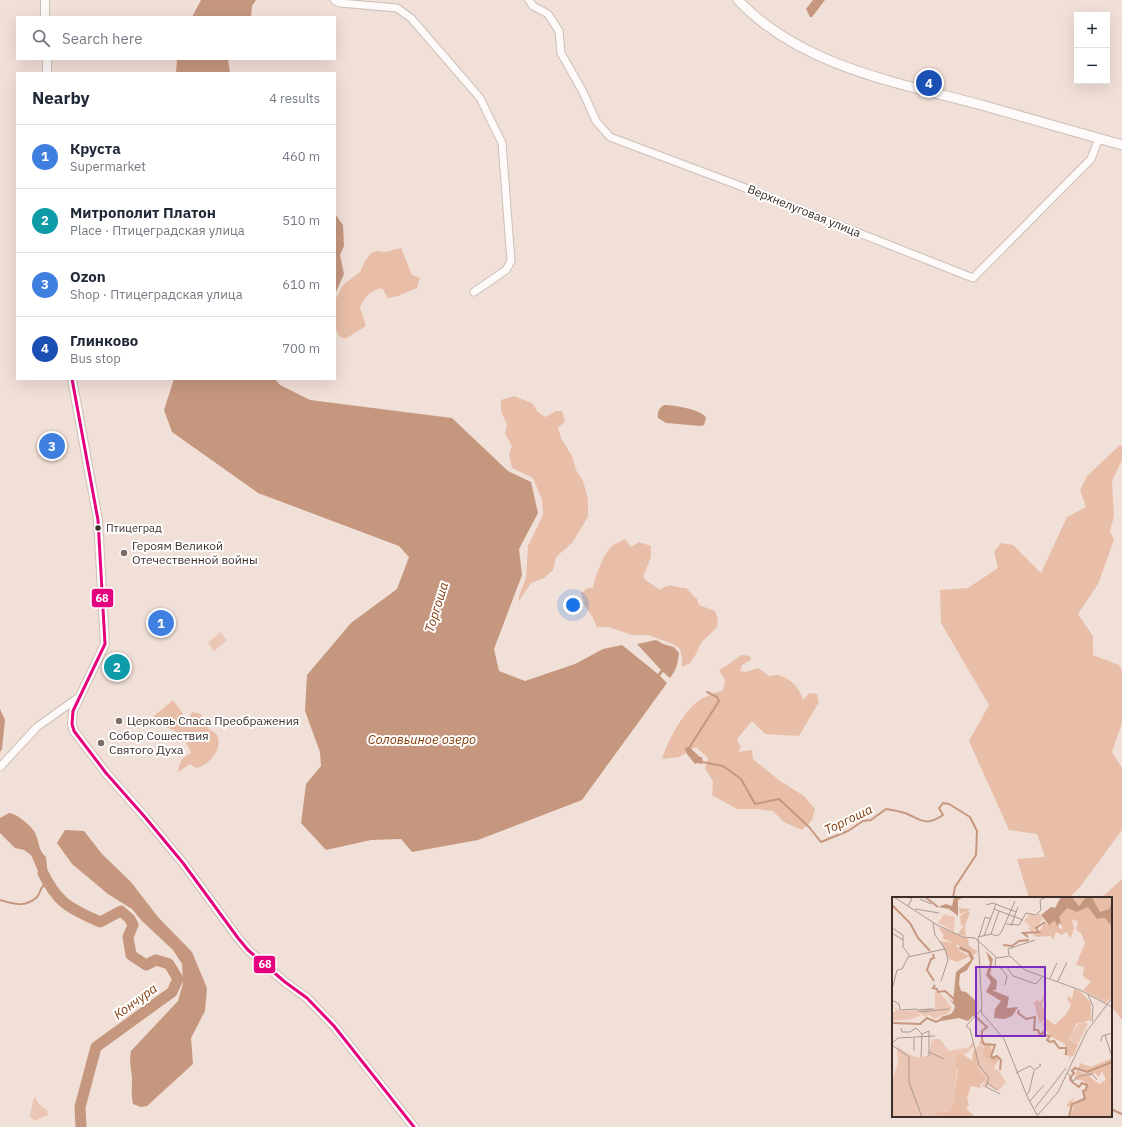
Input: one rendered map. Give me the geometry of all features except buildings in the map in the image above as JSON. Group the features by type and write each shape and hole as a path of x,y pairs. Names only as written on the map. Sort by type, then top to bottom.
{"main road":[{"path":"738,0 756,18 778,34 797,45 857,71 1122,145"}],"street":[{"path":"45,0 45,16"},
{"path":"334,0 340,3 397,8 411,18 480,98 502,143 511,260 506,270 474,292"},
{"name":"Верхнелуговая улица","path":"529,0 533,6 548,14 559,31 561,53 583,92 596,121 610,137 735,184 973,278 1091,160 1099,138"},
{"path":"47,60 47,72"},
{"path":"72,380 98,520 105,644 73,711 72,724 74,731 106,773 183,863 238,938 254,955 307,998 334,1026 414,1127"},
{"path":"0,767 37,727 80,697"}],"shaded area":[{"path":"401,248 412,275 420,278 417,288 398,296 388,298 382,288 371,292 360,307 366,326 345,339 339,336 336,329 336,298 344,284 360,272 371,253 377,251 386,252"},
{"path":"514,396 532,403 538,412 545,417 556,411 562,411 565,421 558,428 561,438 572,456 576,470 583,481 588,499 588,517 572,543 556,557 553,570 544,578 531,583 519,601 519,596 526,578 528,546 543,515 542,500 533,478 512,468 509,455 512,446 505,434 507,425 501,411 501,400"},
{"path":"1120,445 1122,446 1122,460 1112,481 1114,516 1110,531 1114,540 1098,584 1078,614 1093,636 1093,655 1119,665 1122,671 1122,723 1112,752 1122,768 1122,830 1080,887 1070,897 1029,897 1017,859 1045,857 1037,834 1009,830 969,741 989,705 941,623 940,590 968,588 998,568 994,552 1001,543 1013,545 1041,573 1067,517 1086,507 1080,490 1087,476"},
{"path":"625,539 631,547 639,542 651,546 651,557 643,577 647,581 660,590 670,585 686,588 697,599 699,605 715,611 718,620 717,627 701,643 690,663 682,667 680,649 673,644 648,635 632,635 608,627 597,627 592,616 584,605 581,593 588,588 593,588 598,571 606,553 613,545"},
{"path":"220,632 227,640 214,651 208,643"},
{"path":"741,655 750,656 751,660 742,665 740,671 746,672 758,668 769,676 783,676 791,681 797,688 803,700 809,693 817,694 819,702 799,736 765,734 752,721 737,739 741,747 738,752 752,750 753,759 780,781 804,796 815,809 812,820 802,830 784,822 773,811 737,809 712,795 713,781 705,769 708,758 696,747 679,757 662,759 668,743 683,717 703,698 723,690 725,680 719,670"},
{"path":"173,700 188,721 192,712 201,714 205,725 216,734 219,740 217,751 214,756 201,767 196,768 190,764 178,772 179,765 182,760 191,753 182,734 166,727 161,721 153,717"},
{"path":"1122,879 1122,1020 1112,1007 1112,897 1102,897"},
{"path":"35,1096 38,1103 47,1110 48,1115 34,1121 30,1116"}],"water":[{"path":"201,0 256,0 252,6 251,16 193,16"},
{"path":"813,0 825,0 812,17 810,17 806,9"},
{"path":"177,60 228,60 230,72 176,72"},
{"path":"336,215 343,225 344,246 340,255 344,274 336,292"},
{"name":"Соловьиное озеро","path":"174,380 276,380 280,385 310,400 452,418 508,471 531,482 538,513 519,549 522,575 494,649 499,671 525,681 575,664 603,649 622,645 658,674 661,670 637,644 656,640 674,647 679,653 674,673 670,678 663,672 660,676 667,683 582,800 478,840 412,852 401,839 371,840 326,850 301,823 306,784 321,766 320,752 305,711 307,675 351,623 397,589 409,557 399,546 258,493 172,432 164,410"},
{"path":"664,405 699,412 706,418 704,425 666,423 658,418 659,410"},
{"path":"0,709 5,720 2,749 0,752"},
{"path":"686,747 689,747 700,757 702,757 702,764 695,764 687,754 685,749"},
{"path":"9,813 23,820 34,831 41,851 46,857 49,886 43,886 42,880 31,855 24,850 15,848 0,833 0,818"},
{"path":"65,830 84,831 102,854 131,882 158,917 192,952 207,988 205,1011 191,1038 193,1064 147,1106 141,1107 133,1104 130,1061 131,1051 178,1001 183,983 182,964 173,950 142,921 132,909 108,894 72,864 57,843"}],"waterway":[{"name":"Торгоша","path":"689,748 719,701 717,697 707,692"},
{"name":"Торгоша","path":"702,762 723,766 741,779 755,804 779,799 809,827 821,842 848,831 863,821 871,820 886,809 903,812 920,820 932,821 943,815 939,808 943,803 949,804 970,817 977,831 976,855 955,887 953,897"},
{"name":"Кончура","path":"43,873 54,892 66,904 81,913 100,922 121,911 130,919 133,925 128,937 131,955 146,965 156,960 169,964 178,979 172,992 96,1047 80,1107 81,1127"},
{"path":"0,900 15,904 28,903 37,897 43,886 49,886"},
{"name":"Торгоша","path":"1112,1109 1122,1114"}],"transit line":[{"name":"68","path":"72,380 98,520 105,644 73,711 72,724 74,731 106,773 183,863 248,950 285,982 307,998 334,1026 414,1127"}],"place":[{"name":"Глинково","path":"929,83"},
{"name":"Ozon","path":"52,446"},
{"name":"Птицеград","path":"98,528"},
{"name":"Героям Великой Отечественной войны","path":"124,553"},
{"name":"Круста","path":"161,623"},
{"name":"Митрополит Платон","path":"117,667"},
{"name":"Церковь Спаса Преображения","path":"119,721"},
{"name":"Собор Сошествия Святого Духа","path":"101,743"}]}
